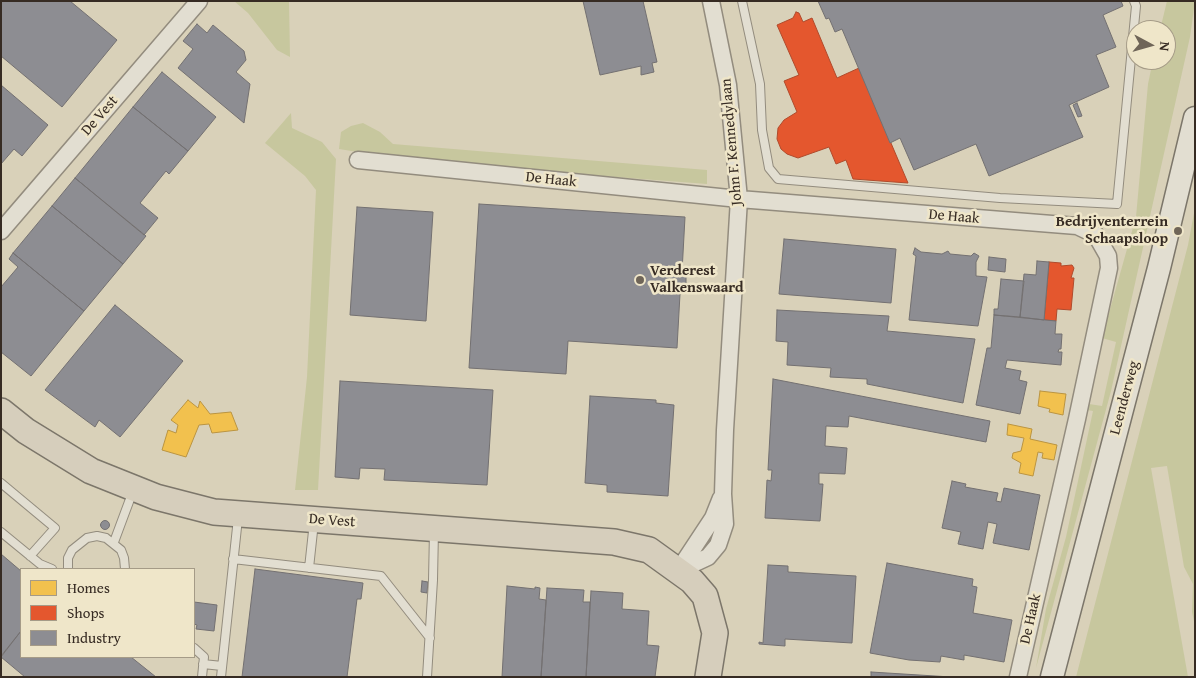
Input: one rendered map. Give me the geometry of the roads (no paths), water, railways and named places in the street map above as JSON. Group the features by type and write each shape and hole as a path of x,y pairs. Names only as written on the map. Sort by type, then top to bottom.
{"main road":[{"name":"De Vest","path":"1,411 26,431 91,471 156,497 214,512 626,543 658,555 678,571"},
{"path":"678,571 700,588 711,612 715,633 708,676"}],"street":[{"name":"De Vest","path":"1,231 199,1"},
{"name":"John F. Kennedylaan","path":"678,571 713,518 723,494 728,358 740,199 728,85 711,1"},
{"name":"Leenderweg","path":"1052,677 1159,268 1195,118"},
{"name":"De Haak","path":"358,160 740,199 1076,226 1096,235 1103,246 1109,268 1078,419 1018,677"}],"lane":[{"path":"742,1 760,84 762,130 769,168 778,179 1000,198 1117,204 1136,6 1134,1"},
{"path":"1,483 55,528 30,556"},
{"path":"114,542 134,488"},
{"path":"221,677 238,514"},
{"path":"309,568 314,519"},
{"path":"427,677 434,528"},
{"path":"1,532 30,556 50,568"},
{"path":"68,568 68,558 79,542 97,536 114,542 124,558 125,568"},
{"path":"233,559 382,576 430,638"},
{"path":"195,649 204,657 202,677"},
{"path":"203,664 222,666"}],"place":[{"name":"Bedrijventerrein Schaapsloop","path":"1178,231"},
{"name":"Verderest Valkenswaard","path":"640,280"}]}
